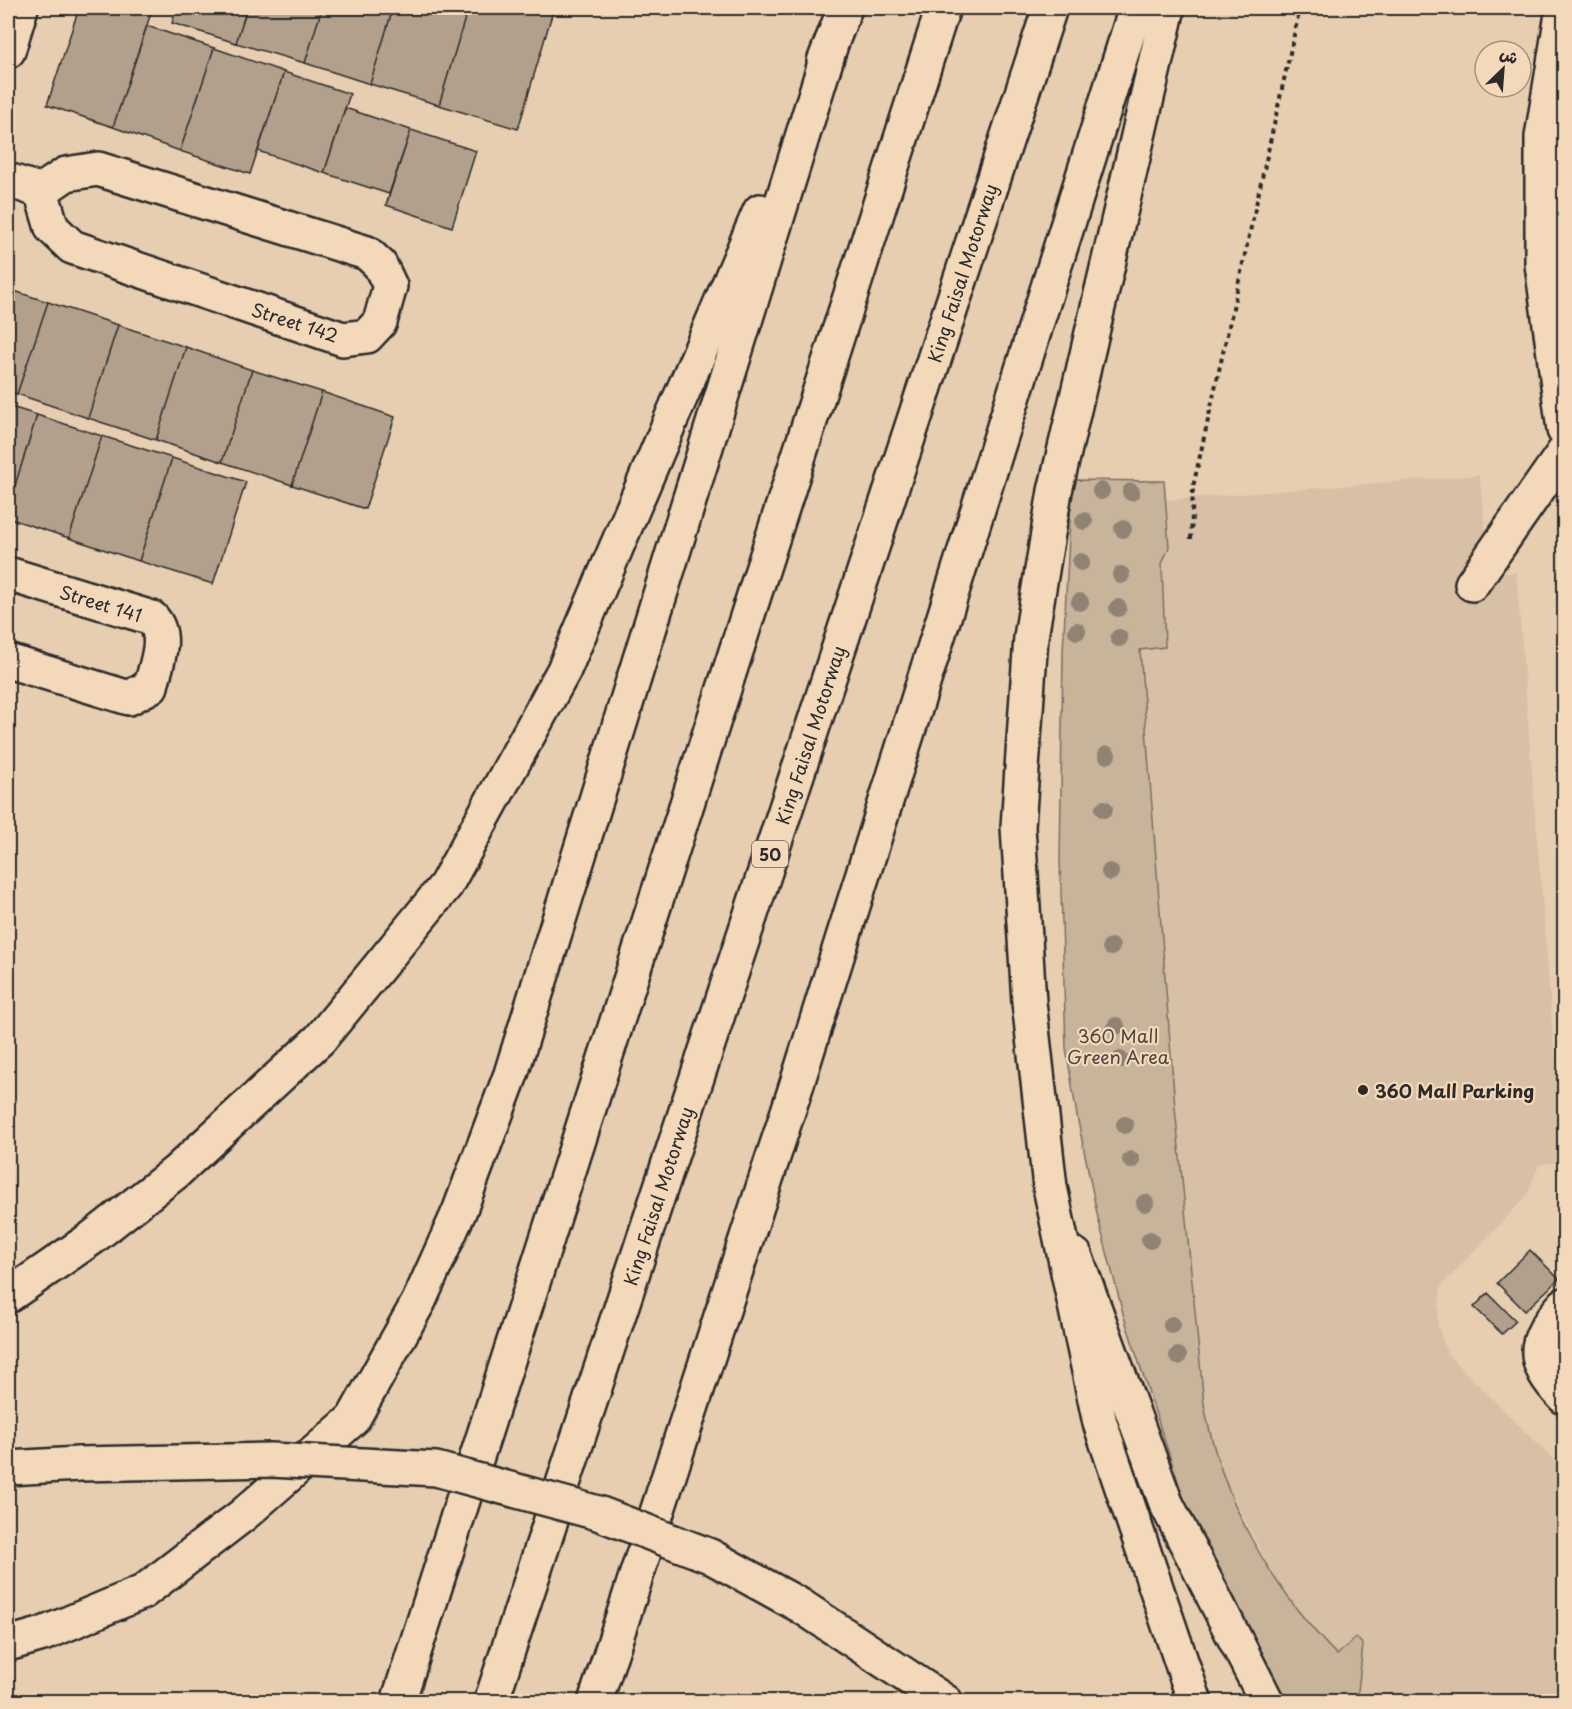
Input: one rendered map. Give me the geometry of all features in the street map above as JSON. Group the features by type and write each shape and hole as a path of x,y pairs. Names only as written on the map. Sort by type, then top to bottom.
{"main road":[{"path":"8,51 21,8"},
{"path":"8,1296 92,1238 176,1172 320,1039 446,885 564,670 845,8"},
{"path":"398,1701 943,8"},
{"name":"King Faisal Motorway","path":"491,1701 1050,8"},
{"path":"595,1701 797,1082 1136,8"},
{"path":"1168,8 1055,491 1031,637 1018,827 1029,1002 1050,1187 1100,1423 1195,1701"},
{"path":"1563,8 1542,137 1542,264 1564,430"},
{"path":"8,1644 43,1634 143,1592 243,1515 353,1419 419,1301 459,1212 511,1074 832,41"},
{"name":"Street 142","path":"98,169 367,253 380,265 390,286 380,322 367,336 343,339 72,247 52,228 41,191 66,174 98,169"},
{"path":"8,180 41,191"},
{"path":"1472,584 1564,453"},
{"name":"Street 141","path":"8,574 152,618 159,625 162,637 151,686 129,698 8,661"},
{"path":"1050,1187 1166,1503 1268,1701"},
{"path":"1564,1306 1541,1335 1538,1349 1540,1365 1550,1382 1564,1397"},
{"path":"8,1468 80,1464 271,1460 436,1469 598,1513 710,1556 801,1606 946,1701"}],"path":[{"path":"1191,539 1193,487 1300,8"}],"shaded area":[{"name":"360 Mall Parking","path":"1479,475 1491,575 1516,572 1563,1161 1539,1165 1526,1197 1441,1286 1437,1324 1448,1355 1564,1470 1564,1701 1338,1701 1207,1446 1161,1020 1130,503"}],"green space":[{"name":"360 Mall Green Area","path":"1072,480 1164,481 1169,547 1162,564 1165,647 1140,650 1175,1107 1204,1404 1212,1439 1236,1507 1270,1570 1290,1600 1337,1655 1356,1637 1363,1645 1357,1701 1273,1701 1211,1582 1124,1317 1098,1218 1066,1048 1060,860 1063,651"}],"building":[{"path":"79,8 152,10 113,127 47,105"},
{"path":"177,8 247,8 236,43 172,23"},
{"path":"247,8 322,8 305,63 236,43"},
{"path":"322,8 393,8 370,84 305,63"},
{"path":"393,8 468,8 439,105 370,84"},
{"path":"468,8 542,8 553,11 518,129 439,105"},
{"path":"147,26 214,48 180,151 113,127"},
{"path":"214,48 284,72 250,174 180,151"},
{"path":"284,72 350,94 324,173 258,151"},
{"path":"345,108 411,130 389,194 324,173"},
{"path":"411,130 476,151 452,227 386,205"},
{"path":"8,289 48,302 17,394 8,391"},
{"path":"48,302 118,325 88,418 17,394"},
{"path":"118,325 186,347 156,440 88,418"},
{"path":"186,347 252,370 222,462 156,440"},
{"path":"252,370 322,392 292,485 222,462"},
{"path":"322,392 395,417 365,509 292,485"},
{"path":"8,406 37,415 8,508"},
{"path":"37,415 102,436 69,538 8,518 8,508"},
{"path":"102,436 172,458 139,561 69,538"},
{"path":"172,458 246,482 213,584 139,561"},
{"path":"1530,1250 1559,1279 1525,1311 1497,1283"},
{"path":"1488,1293 1516,1321 1502,1334 1474,1307"}],"place":[{"name":"360 Mall Parking","path":"1363,1090"}]}
